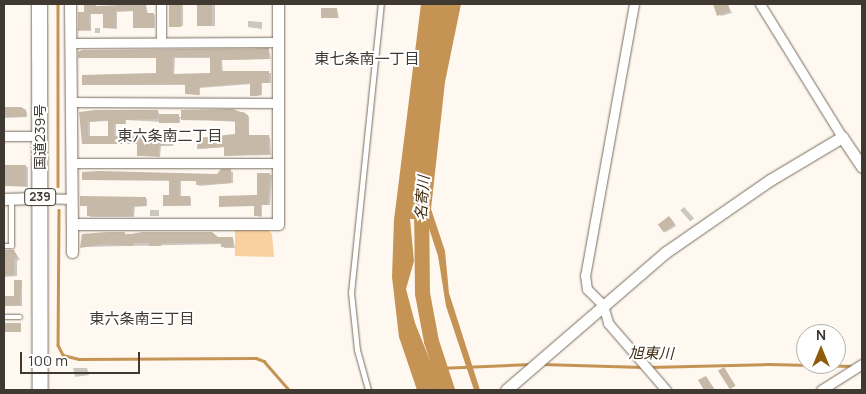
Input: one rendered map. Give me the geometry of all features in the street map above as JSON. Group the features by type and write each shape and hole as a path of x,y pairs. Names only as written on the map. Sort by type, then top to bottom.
{"highway":[{"name":"国道239号","path":"39,4 40,390"}],"street":[{"path":"70,4 72,252"},
{"path":"161,4 161,42"},
{"path":"72,224 278,224 278,4"},
{"path":"634,4 585,275 587,289 603,305 608,323 666,390"},
{"path":"760,4 862,166"},
{"path":"70,43 278,42"},
{"path":"71,102 278,103"},
{"path":"4,136 39,136"},
{"path":"506,390 603,305 704,223 842,137"},
{"path":"71,163 278,163"},
{"path":"7,199 72,198"},
{"path":"821,390 862,364"}],"lane":[{"path":"368,390 357,350 351,293 381,4"},
{"path":"4,246 11,246 7,199"},
{"path":"4,317 20,317"}],"shaded area":[{"path":"235,229 267,229 272,234 274,257 235,256"}],"water":[{"path":"421,4 461,4 445,82 431,209 445,251 449,293 480,390 474,390 446,306 438,256 426,219 410,219 414,261 406,289 415,323 433,368 451,390 417,390 399,337 392,277 394,220"}],"building":[{"path":"84,4 96,4 96,6 146,4 146,13 154,13 154,28 133,28 133,11 116,11 116,28 103,28 103,14 89,14 90,30 78,31 78,12 84,12"},
{"path":"169,4 181,4 181,27 169,27"},
{"path":"197,4 212,4 212,26 197,26"},
{"path":"713,4 728,4 730,11 717,16"},
{"path":"321,8 337,8 337,18 321,18"},
{"path":"269,48 269,59 221,60 221,71 269,71 269,83 261,83 261,95 256,96 250,96 250,83 199,87 199,95 185,94 185,84 82,85 82,75 156,73 156,58 78,58 78,52 82,50","holes":["173,57 210,57 210,73 173,74"]},
{"path":"4,107 21,107 26,110 26,117 4,117"},
{"path":"233,109 248,115 249,135 269,135 269,154 224,156 224,147 197,149 198,138 235,134 235,121 181,120 181,110"},
{"path":"96,110 158,110 158,119 125,120 125,124 114,124 114,136 173,137 173,143 159,146 159,156 137,156 137,144 82,144 79,112","holes":["108,120 108,136 88,136 88,122"]},
{"path":"159,114 179,114 179,123 159,123"},
{"path":"5,165 26,165 26,186 5,186"},
{"path":"221,169 231,169 231,183 196,185 196,181 180,181 179,196 190,196 190,205 163,206 163,195 169,195 169,180 82,180 82,172 217,174"},
{"path":"257,173 270,173 268,205 261,205 261,216 254,216 254,206 219,207 219,196 257,195"},
{"path":"80,196 146,197 146,206 133,206 133,216 87,216 87,206 80,206"},
{"path":"669,216 675,224 664,232 658,224"},
{"path":"125,232 125,235 142,232 212,232 218,237 233,237 233,247 221,247 221,243 161,243 161,246 149,246 149,243 133,243 133,246 104,244 80,248 82,234"},
{"path":"4,250 14,250 18,257 14,259 14,275 4,275"},
{"path":"14,280 22,280 20,305 4,306 4,296 14,296"},
{"path":"4,323 21,323 21,332 4,332"},
{"path":"724,367 736,386 730,389 718,371"},
{"path":"706,376 715,390 704,390 698,380"}],"waterway":[{"path":"58,4 58,186"},
{"name":"名寄川","path":"421,199 422,293 431,341 447,390"},
{"path":"59,210 58,345 63,355 79,359 256,358 264,361 289,390"},
{"name":"旭東川","path":"439,368 531,364"},
{"name":"旭東川","path":"541,364 643,367"},
{"name":"旭東川","path":"649,367 768,364 853,366"}],"district":[{"name":"東七条南一丁目","path":"367,59"},
{"name":"東六条南二丁目","path":"170,136"},
{"name":"東六条南三丁目","path":"142,319"}]}
